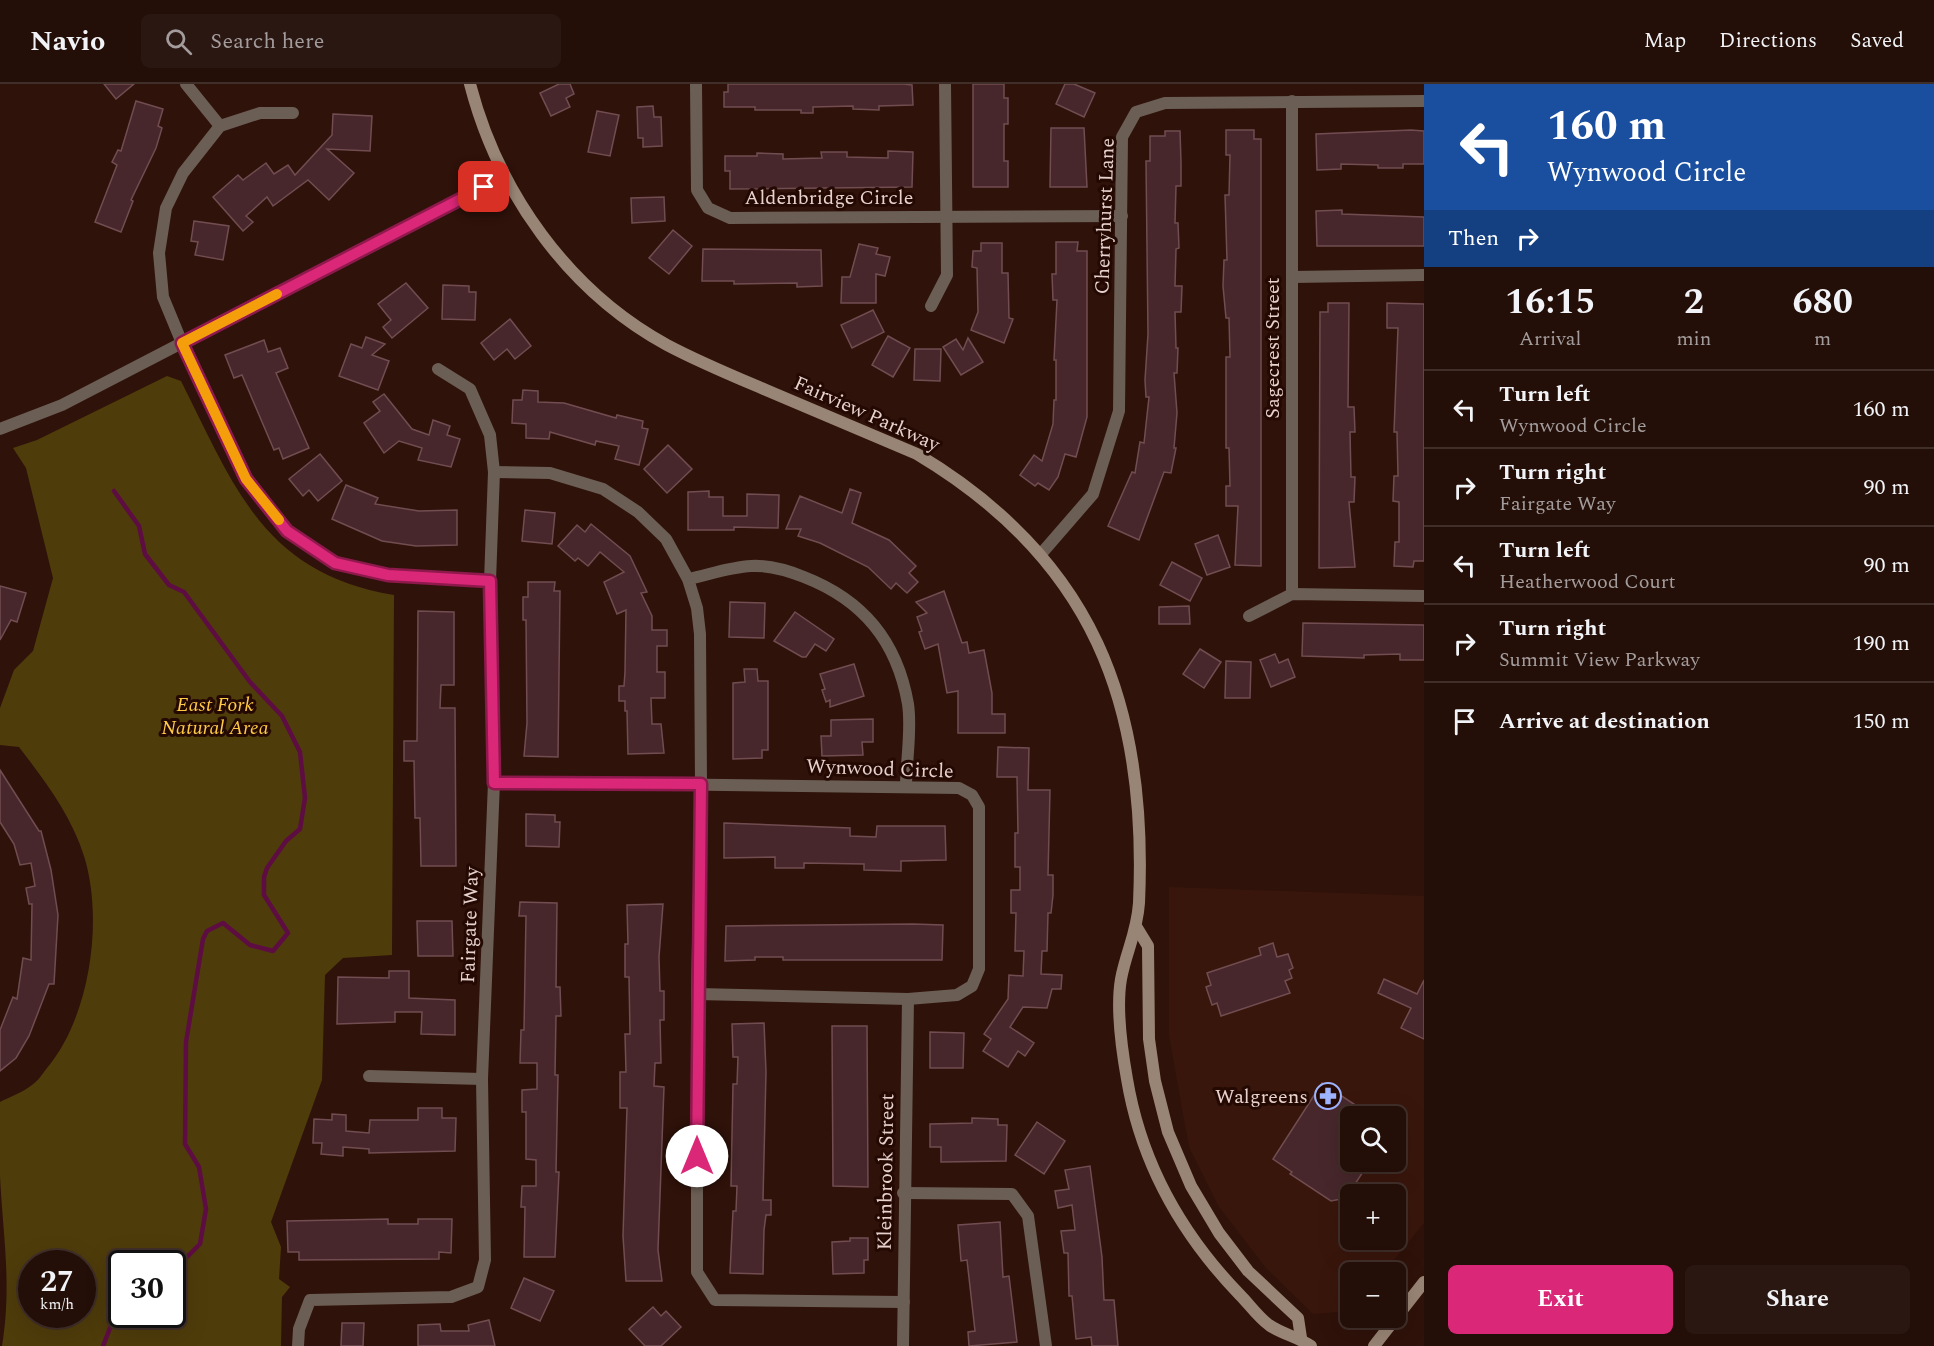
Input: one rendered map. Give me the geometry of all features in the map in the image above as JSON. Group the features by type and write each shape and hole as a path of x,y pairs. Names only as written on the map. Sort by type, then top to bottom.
{"main road":[{"name":"Fairview Parkway","path":"470,84 488,139 523,211 552,248 623,316 666,345 916,454 950,474 986,500 1041,554 1073,597 1098,643 1116,690 1130,738 1140,837 1137,928 1121,980 1121,1027 1127,1080 1149,1161 1172,1208 1221,1276 1270,1326 1306,1342"},
{"name":"Fairview Parkway","path":"1137,928 1149,946 1149,1039 1155,1082 1168,1132 1191,1186 1219,1233 1248,1271 1298,1318 1306,1342"},
{"path":"1374,1346 1424,1282"}],"street":[{"path":"186,84 220,126"},
{"name":"Aldenbridge Circle","path":"696,84 697,190 708,208 730,218 1122,216"},
{"path":"931,306 948,275 945,84"},
{"name":"Sagecrest Street","path":"1292,101 1292,594"},
{"name":"Cherryhurst Lane","path":"1041,554 1093,494 1119,411 1122,137 1136,112 1165,103 1424,101"},
{"path":"293,113 260,112 220,126 183,173 166,208 159,253 163,297 182,343 246,479 287,531 335,563 388,575 490,581"},
{"path":"0,429 62,405 504,176"},
{"path":"1292,277 1424,275"},
{"name":"Fairgate Way","path":"298,1346 298,1329 310,1300 451,1297 478,1287 485,1260 482,1079 494,783 490,581 494,472 490,435 470,389 438,369"},
{"path":"494,472 550,473 603,489 638,512 666,539 688,579 697,608 700,634 701,784 697,994 697,1272 715,1300 904,1302"},
{"path":"688,579 752,566 791,572 825,585 854,602 882,633 900,675 908,706 906,787"},
{"path":"1249,616 1292,594 1424,596"},
{"name":"Wynwood Circle","path":"494,783 959,788 972,795 979,807 979,969 972,986 957,995 908,999 697,994"},
{"name":"Kleinbrook Street","path":"903,1346 903,1193 908,999"},
{"path":"369,1076 482,1079"},
{"path":"903,1193 1012,1194 1028,1216 1046,1346"}],"shaded area":[{"path":"1169,887 1424,896 1424,1223 1406,1245 1406,1184 1340,1184 1340,1250 1402,1250 1392,1262 1340,1262 1340,1312 1313,1314 1266,1268 1219,1207 1189,1147 1169,1036"}],"green space":[{"name":"East Fork Natural Area","path":"167,376 181,381 237,489 258,519 283,545 313,567 349,584 394,595 392,955 343,958 325,975 322,1080 271,1222 281,1247 279,1279 290,1287 282,1297 281,1346 2,1346 7,1281 0,1176 0,1102 34,1083 62,1047 83,995 89,967 93,909 84,856 65,812 19,747 0,745 0,708 14,670 33,651 53,578 26,468 13,448 37,440"}],"building":[{"path":"104,84 134,84 116,99"},
{"path":"559,84 570,84 574,94 566,98 570,107 551,116 540,93"},
{"path":"728,84 904,84 912,85 913,105 879,106 879,110 853,109 853,106 813,107 813,113 801,113 801,110 724,107 724,92 728,92"},
{"path":"973,84 1004,84 1004,98 1008,98 1008,124 1004,124 1004,161 1008,161 1008,187 973,187"},
{"path":"1065,84 1074,84 1095,93 1084,117 1056,104"},
{"path":"136,101 163,109 158,126 162,128 156,148 131,200 133,201 121,232 95,222 117,165 112,162 118,150 121,151"},
{"path":"653,106 654,117 661,117 662,146 643,147 643,138 638,138 637,107"},
{"path":"597,111 619,115 610,156 588,152"},
{"path":"333,114 372,116 370,151 327,149 354,173 329,200 308,180 273,206 267,197 246,216 253,222 243,231 213,197 238,175 243,180 266,163 274,174 288,165 295,175 332,135"},
{"path":"1051,128 1084,128 1087,187 1050,187"},
{"path":"1226,130 1254,130 1254,139 1261,139 1261,566 1235,565 1238,506 1226,506 1226,486 1230,486 1229,448 1226,448 1226,357 1230,357 1229,318 1226,318 1223,286 1224,260 1227,260 1225,195 1229,195 1230,155 1226,155"},
{"path":"1165,131 1180,131 1181,186 1176,186 1175,223 1178,223 1179,248 1176,249 1175,286 1182,286 1181,312 1175,312 1176,348 1178,348 1177,373 1174,373 1177,413 1174,448 1176,448 1171,473 1164,472 1139,540 1108,526 1132,472 1135,473 1140,442 1144,443 1149,397 1146,397 1145,380 1148,334 1146,161 1150,161 1150,136 1165,136"},
{"path":"1424,131 1424,164 1403,164 1403,168 1378,168 1378,165 1341,164 1341,169 1317,170 1316,134"},
{"path":"888,151 913,152 912,187 730,189 730,171 725,171 725,156 757,156 757,153 783,154 783,159 822,158 821,152 847,152 847,157 888,158"},
{"path":"664,197 665,221 632,223 631,198"},
{"path":"1342,210 1342,214 1424,217 1424,246 1317,246 1316,211"},
{"path":"194,221 229,226 223,260 195,255 198,242 191,241"},
{"path":"673,230 692,246 669,274 649,258"},
{"path":"1056,242 1078,242 1077,251 1087,251 1087,417 1076,457 1065,454 1058,477 1049,490 1038,483 1035,486 1020,475 1034,455 1042,461 1053,424 1054,400 1056,400 1056,360 1054,360 1057,300 1053,300 1052,274 1056,274"},
{"path":"981,243 1002,243 1002,273 1008,273 1009,318 1013,319 1004,343 971,330 978,312 977,268 972,267 973,251 981,251"},
{"path":"859,244 878,248 876,254 890,257 885,276 876,274 876,303 841,303 842,277 850,277"},
{"path":"703,249 821,250 822,286 797,287 797,283 734,284 734,281 702,281"},
{"path":"406,283 428,308 392,338 383,327 391,320 378,304"},
{"path":"443,285 469,286 469,292 476,292 475,320 442,319"},
{"path":"1328,303 1349,303 1348,407 1354,407 1355,432 1350,432 1351,477 1355,477 1354,502 1349,502 1355,567 1319,568 1320,312 1328,312"},
{"path":"1387,303 1424,304 1424,561 1414,561 1413,567 1394,566 1395,542 1399,542 1399,502 1393,501 1394,476 1398,476 1397,432 1394,432 1398,328 1387,328"},
{"path":"873,310 884,332 852,348 841,325"},
{"path":"510,319 531,346 515,359 507,349 494,360 481,343"},
{"path":"888,336 910,348 893,377 872,365"},
{"path":"366,337 385,344 372,355 389,361 378,390 339,376 351,344 362,348"},
{"path":"968,338 983,362 961,375 943,347 956,339 963,350"},
{"path":"264,340 268,352 280,348 288,368 276,373 309,448 283,459 279,448 274,450 242,375 234,378 225,355"},
{"path":"915,349 941,349 940,381 914,380"},
{"path":"523,390 538,391 538,402 564,403 616,418 617,415 643,421 642,428 648,429 639,465 615,459 619,446 596,441 595,445 550,432 549,439 526,438 526,424 512,423 513,400 522,400"},
{"path":"384,394 412,429 429,435 433,420 450,426 447,435 460,439 451,467 418,460 422,448 399,441 384,453 364,423 380,411 373,402"},
{"path":"668,445 692,469 667,493 644,469"},
{"path":"320,454 342,481 318,501 309,490 303,496 289,479"},
{"path":"346,485 378,498 375,504 419,511 457,510 457,545 416,546 382,541 332,519"},
{"path":"850,489 861,493 852,523 889,540 916,566 909,573 918,582 907,593 896,583 891,589 868,567 820,543 798,536 801,529 786,529 800,496 842,513"},
{"path":"709,491 709,497 723,497 723,516 747,516 747,494 779,495 778,528 734,527 734,530 688,530 688,492"},
{"path":"525,510 555,513 552,544 522,541"},
{"path":"591,524 630,556 647,592 641,593 652,616 652,630 667,630 667,646 657,646 657,672 665,672 665,698 651,698 652,724 661,724 664,753 628,754 627,711 625,711 625,701 619,701 619,686 624,686 626,610 617,614 604,582 624,572 600,552 588,566 578,558 575,561 558,546 577,525 585,532"},
{"path":"1218,535 1230,567 1207,575 1195,544"},
{"path":"1172,562 1202,578 1190,601 1160,585"},
{"path":"528,582 555,582 554,591 560,591 558,757 524,756 527,723 526,620 523,620 523,597 528,597"},
{"path":"0,586 26,593 17,622 11,620 0,640"},
{"path":"944,591 962,643 967,642 969,653 984,650 992,693 992,714 1005,714 1005,733 958,733 958,691 947,693 938,644 925,649 917,617 927,613 916,602"},
{"path":"730,602 765,603 764,638 729,637"},
{"path":"1189,606 1190,624 1159,624 1159,607"},
{"path":"418,611 454,612 454,685 441,685 440,708 455,708 456,866 421,866 420,818 415,818 414,761 404,761 404,741 417,741"},
{"path":"795,612 834,639 826,651 815,644 806,657 802,657 774,641"},
{"path":"1303,623 1424,625 1424,660 1400,660 1400,654 1364,655 1364,658 1302,656"},
{"path":"1200,649 1221,662 1204,688 1183,674"},
{"path":"1275,654 1279,663 1288,659 1295,677 1271,687 1260,660"},
{"path":"1226,661 1251,662 1250,698 1225,698"},
{"path":"854,664 864,696 830,707 830,700 826,702 822,690 825,689 820,674"},
{"path":"744,669 757,669 758,681 768,681 768,750 762,750 762,758 733,759 733,683 745,682"},
{"path":"873,719 873,742 862,742 863,755 822,756 821,736 831,736 831,720"},
{"path":"998,747 1029,748 1028,790 1050,790 1048,875 1053,875 1053,895 1051,913 1048,913 1047,951 1042,951 1041,974 1062,975 1061,989 1052,989 1047,1008 1023,1007 1010,1027 1034,1043 1025,1056 1018,1051 1008,1067 983,1051 991,1039 984,1034 1008,999 1009,975 1023,976 1024,951 1015,951 1016,913 1011,913 1011,890 1020,890 1020,867 1015,867 1015,833 1018,833 1017,777 997,777"},
{"path":"0,770 41,831 51,870 58,915 54,984 49,984 29,1036 16,1058 0,1071 0,1030 13,997 17,999 23,958 31,960 32,904 29,904 26,888 35,886 31,863 20,865 14,844 0,822"},
{"path":"526,814 555,815 555,822 560,822 559,847 526,846"},
{"path":"724,823 850,828 850,836 876,837 877,826 945,826 946,860 901,861 901,871 864,870 864,864 804,863 804,868 775,868 775,857 724,858"},
{"path":"520,902 557,903 556,987 560,987 561,1016 556,1016 555,1075 558,1075 556,1172 559,1172 555,1257 524,1257 525,1207 521,1207 522,1186 536,1186 536,1160 526,1159 526,1112 522,1112 522,1090 537,1089 537,1063 520,1063 521,1030 524,1030 526,916 519,916"},
{"path":"663,904 659,957 660,991 664,991 664,1020 660,1020 661,1063 655,1063 654,1086 664,1087 658,1250 662,1281 626,1281 623,1236 627,1108 620,1108 620,1072 626,1072 625,1034 630,1034 629,977 625,977 625,944 628,944 627,905"},
{"path":"417,921 452,921 453,956 418,956"},
{"path":"943,925 942,960 783,960 783,957 755,957 755,960 725,961 726,926"},
{"path":"1273,943 1277,957 1288,954 1293,968 1289,970 1292,978 1285,981 1290,993 1221,1016 1217,1003 1212,1005 1206,987 1211,985 1207,973 1261,955 1259,948"},
{"path":"389,971 409,971 409,998 455,1000 455,1035 421,1034 422,1012 395,1012 395,1022 337,1024 338,977 389,978"},
{"path":"1384,979 1417,994 1424,980 1424,1039 1401,1028 1411,1008 1378,993"},
{"path":"764,1023 766,1072 763,1200 771,1200 771,1215 766,1215 763,1274 730,1273 733,1211 736,1211 737,1186 731,1186 733,1084 737,1084 738,1057 733,1057 732,1024"},
{"path":"832,1026 867,1026 868,1187 833,1186"},
{"path":"930,1032 964,1033 963,1068 930,1068"},
{"name":"Walgreens","path":"1322,1083 1357,1106 1340,1106 1340,1172 1363,1172 1355,1184 1340,1184 1340,1199 1331,1201 1290,1174 1292,1172 1273,1159"},
{"path":"418,1108 442,1108 442,1118 456,1118 455,1151 369,1153 369,1149 343,1147 343,1156 321,1154 322,1143 313,1143 314,1119 332,1120 332,1114 346,1115 346,1131 369,1133 370,1120 418,1120"},
{"path":"972,1118 998,1119 998,1125 1007,1125 1006,1161 941,1162 941,1147 930,1147 930,1124 972,1123"},
{"path":"1037,1122 1065,1141 1044,1174 1015,1155"},
{"path":"1090,1166 1102,1257 1104,1300 1114,1300 1118,1346 1092,1346 1091,1337 1076,1339 1072,1296 1069,1296 1068,1253 1064,1253 1061,1231 1075,1230 1072,1205 1058,1208 1055,1191 1069,1189 1065,1170"},
{"path":"388,1219 388,1224 418,1224 418,1219 452,1219 451,1253 439,1252 439,1259 299,1260 299,1252 288,1252 287,1221"},
{"path":"1000,1222 1003,1277 1009,1276 1017,1342 969,1346 968,1332 975,1331 967,1260 961,1261 958,1225"},
{"path":"850,1238 868,1238 868,1260 864,1260 864,1273 833,1274 832,1242 850,1241"},
{"path":"524,1278 554,1291 540,1321 511,1308"},
{"path":"653,1307 661,1316 666,1311 681,1327 661,1346 645,1346 629,1329"},
{"path":"489,1320 495,1346 418,1346 418,1325 440,1324 441,1331 469,1331 468,1325"},
{"path":"342,1323 364,1323 363,1346 341,1346"}],"waterway":[{"path":"114,491 139,526 145,554 169,585 184,592 250,682 282,716 300,752 305,798 300,829 286,841 267,868 264,877 264,895 288,933 273,951 250,945 223,923 207,931 203,939 186,1042 185,1144 199,1167 206,1209 200,1244 186,1258"},
{"path":"103,1346 110,1328"}],"slow traffic":[{"path":"277,294 182,343 246,479 279,520"}],"place":[{"name":"Walgreens","path":"1328,1096"}],"route":[{"path":"484,187 182,343 246,479 287,531 335,563 388,575 490,581 494,783 701,784 697,1156"}]}
